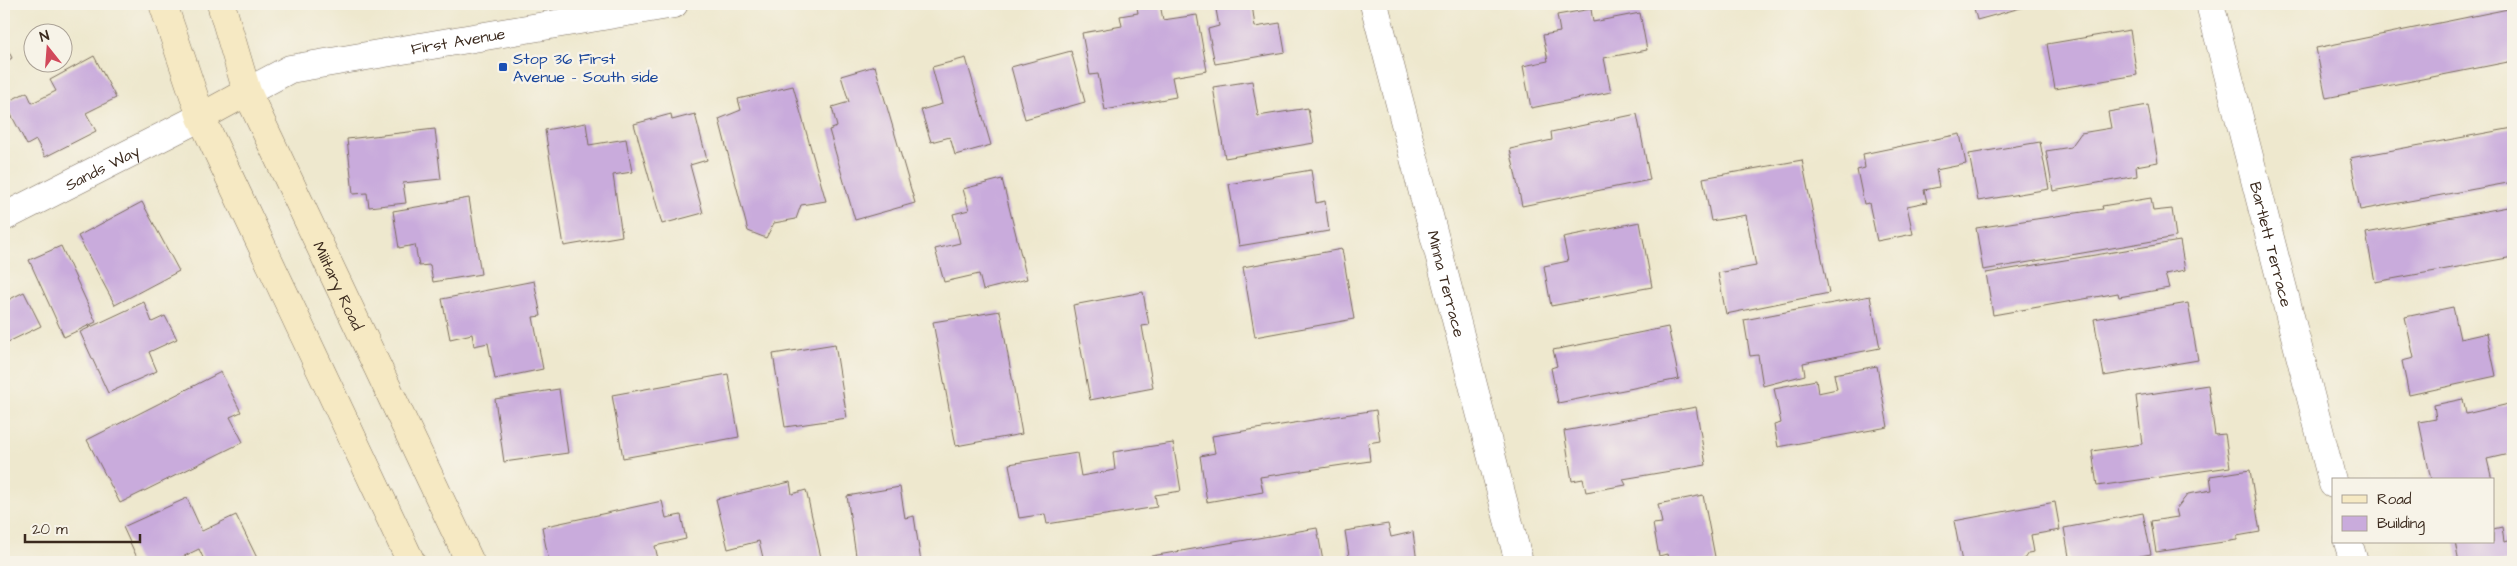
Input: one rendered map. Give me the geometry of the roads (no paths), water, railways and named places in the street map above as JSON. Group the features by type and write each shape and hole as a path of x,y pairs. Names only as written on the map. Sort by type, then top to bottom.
{"main road":[{"path":"163,4 201,117 411,562"},
{"name":"Military Road","path":"221,4 247,92 470,562"},
{"path":"201,117 247,92"}],"street":[{"name":"First Avenue","path":"247,92 290,69 674,4"},
{"name":"Minna Terrace","path":"1374,4 1519,562"},
{"name":"Bartlett Terrace","path":"2210,4 2332,480"},
{"name":"Sands Way","path":"4,217 201,117"},
{"path":"2349,544 2354,562"}],"place":[{"name":"Stop 36 First Avenue - South side","path":"503,67"}]}
